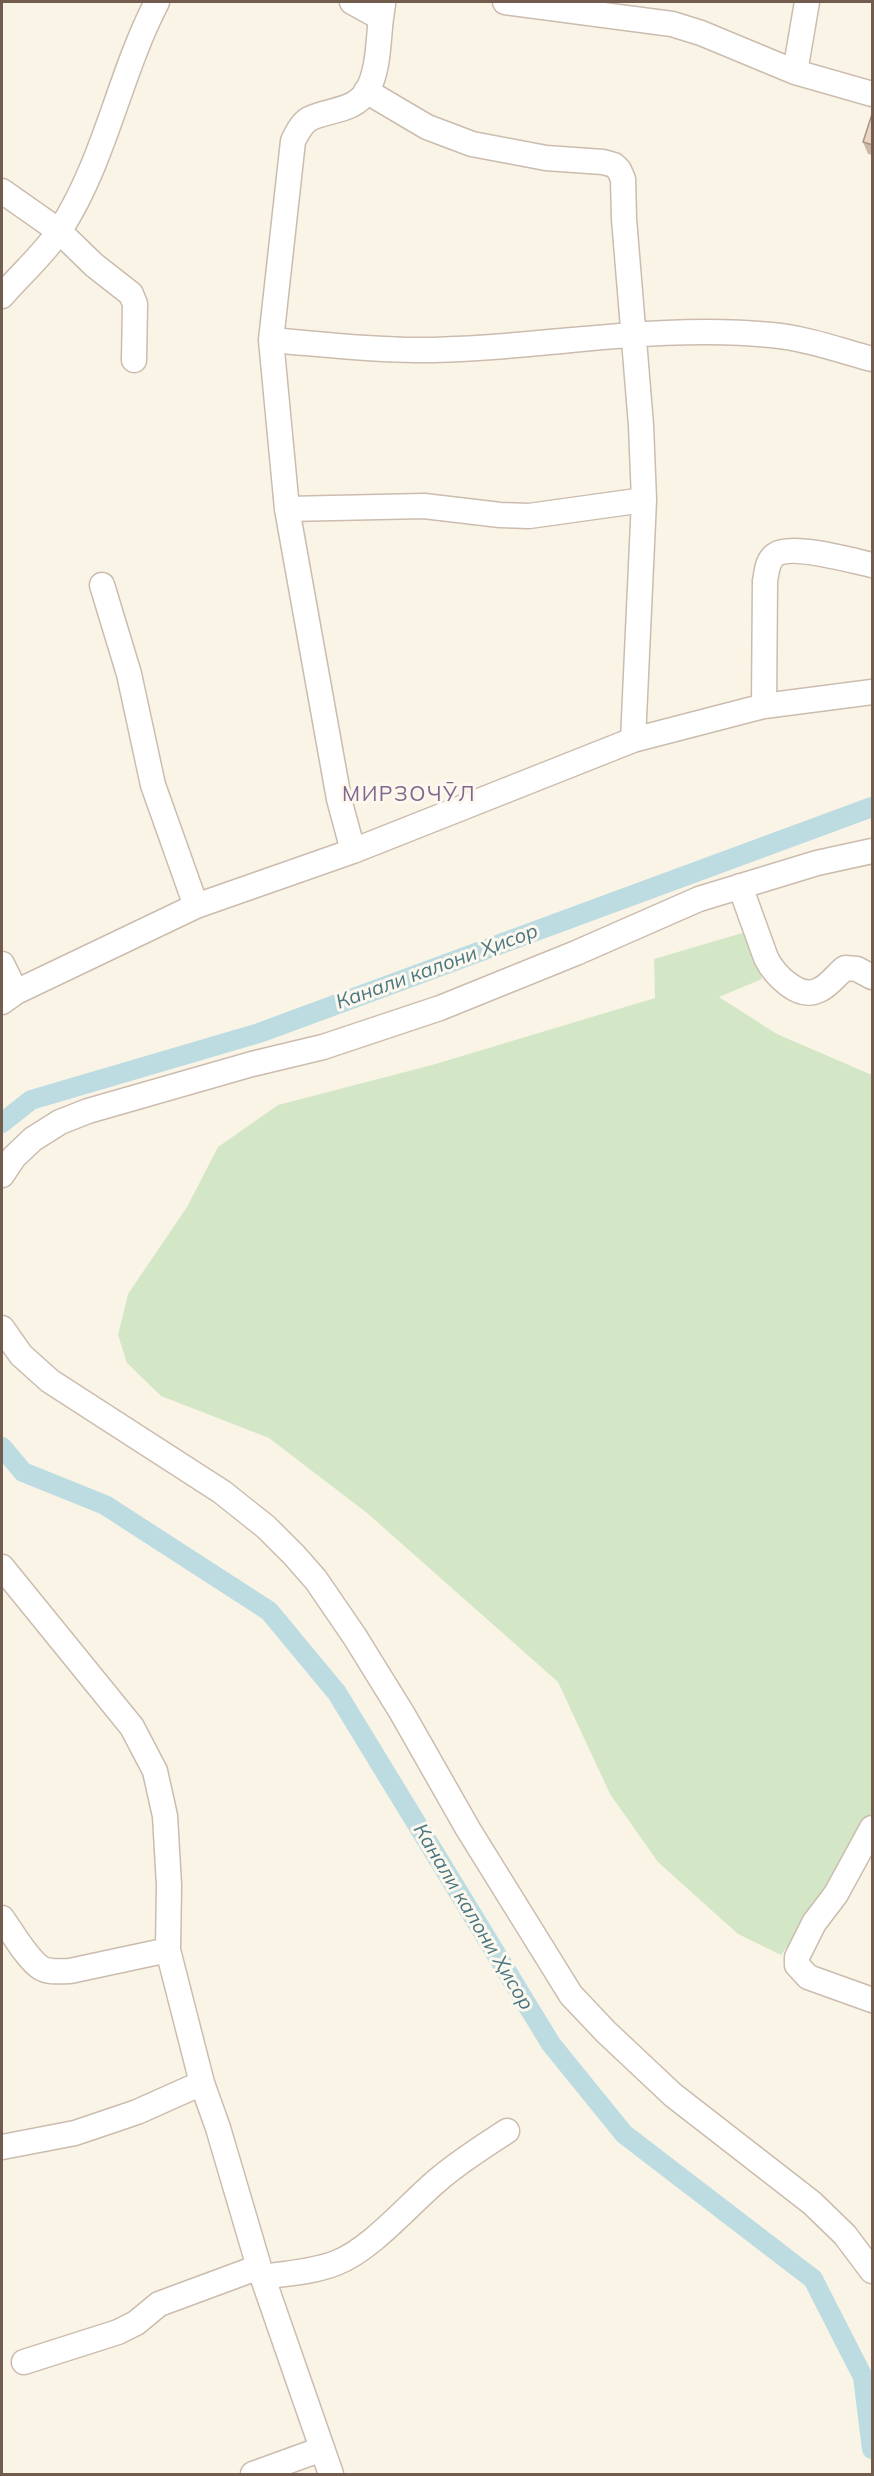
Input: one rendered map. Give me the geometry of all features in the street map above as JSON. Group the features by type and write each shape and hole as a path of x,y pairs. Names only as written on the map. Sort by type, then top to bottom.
{"street":[{"path":"2,296 59,231 92,167 139,35 157,2"},
{"path":"352,2 382,10 374,73 366,91 357,102 342,110 309,120 299,129 293,141 271,340 287,509 339,799 353,851"},
{"path":"506,2 672,24 701,33 795,72 873,94"},
{"path":"795,72 807,2"},
{"path":"366,91 427,127 472,144 546,158 603,162 614,165 623,179 624,219 641,425 644,500 633,740"},
{"path":"2,191 59,231 94,266 134,297 134,360"},
{"path":"271,340 416,350 501,346 634,333 714,332 772,335 823,345 873,359"},
{"path":"287,509 424,506 529,516 644,500"},
{"path":"764,706 765,580 769,562 776,554 784,551 800,551 873,565"},
{"path":"102,585 129,674 153,784 196,906"},
{"path":"2,965 8,997 196,906 353,851 633,740 764,706 873,692"},
{"path":"2,1175 14,1157 33,1138 60,1122 88,1111 182,1083 323,1047 440,1008 576,954 699,899 817,863 873,851"},
{"path":"740,886 766,958 771,967 786,982 805,992 812,992 819,991 845,968 856,969 873,977"},
{"path":"2,1328 21,1355 50,1381 222,1492 266,1527 294,1555 316,1580 355,1637 402,1713 468,1829 571,1995 606,2032 673,2095 812,2204 845,2235 873,2271"},
{"path":"2,1567 132,1727 155,1772 165,1816 170,1885 168,1950 202,2083 218,2128 261,2272 332,2475"},
{"path":"873,1828 836,1894 814,1923 797,1957 797,1965 808,1977 873,2000"},
{"path":"2,1918 30,1957 41,1968 53,1972 70,1971 168,1950"},
{"path":"2,2147 75,2133 137,2112 202,2083"},
{"path":"24,2362 118,2332 136,2322 159,2304 261,2272 315,2270 339,2262 358,2250 401,2215 446,2173 507,2131"},
{"path":"253,2475 322,2449"}],"green space":[{"path":"749,931 762,979 719,997 777,1034 872,1075 872,1812 828,1890 781,1955 738,1934 658,1862 610,1794 558,1682 367,1513 269,1438 161,1396 127,1363 118,1335 128,1294 187,1207 218,1147 278,1105 432,1065 655,998 654,959"}],"building":[{"path":"873,111 873,145 863,142"}],"waterway":[{"name":"Канали калони Ҳисор","path":"2,1123 31,1100 259,1033 872,807"},
{"name":"Канали калони Ҳисор","path":"2,1447 23,1472 105,1505 269,1611 337,1693 551,2044 624,2134 813,2279 863,2377 872,2449"}],"district":[{"name":"МИРЗОЧӮЛ","path":"409,795"}]}
